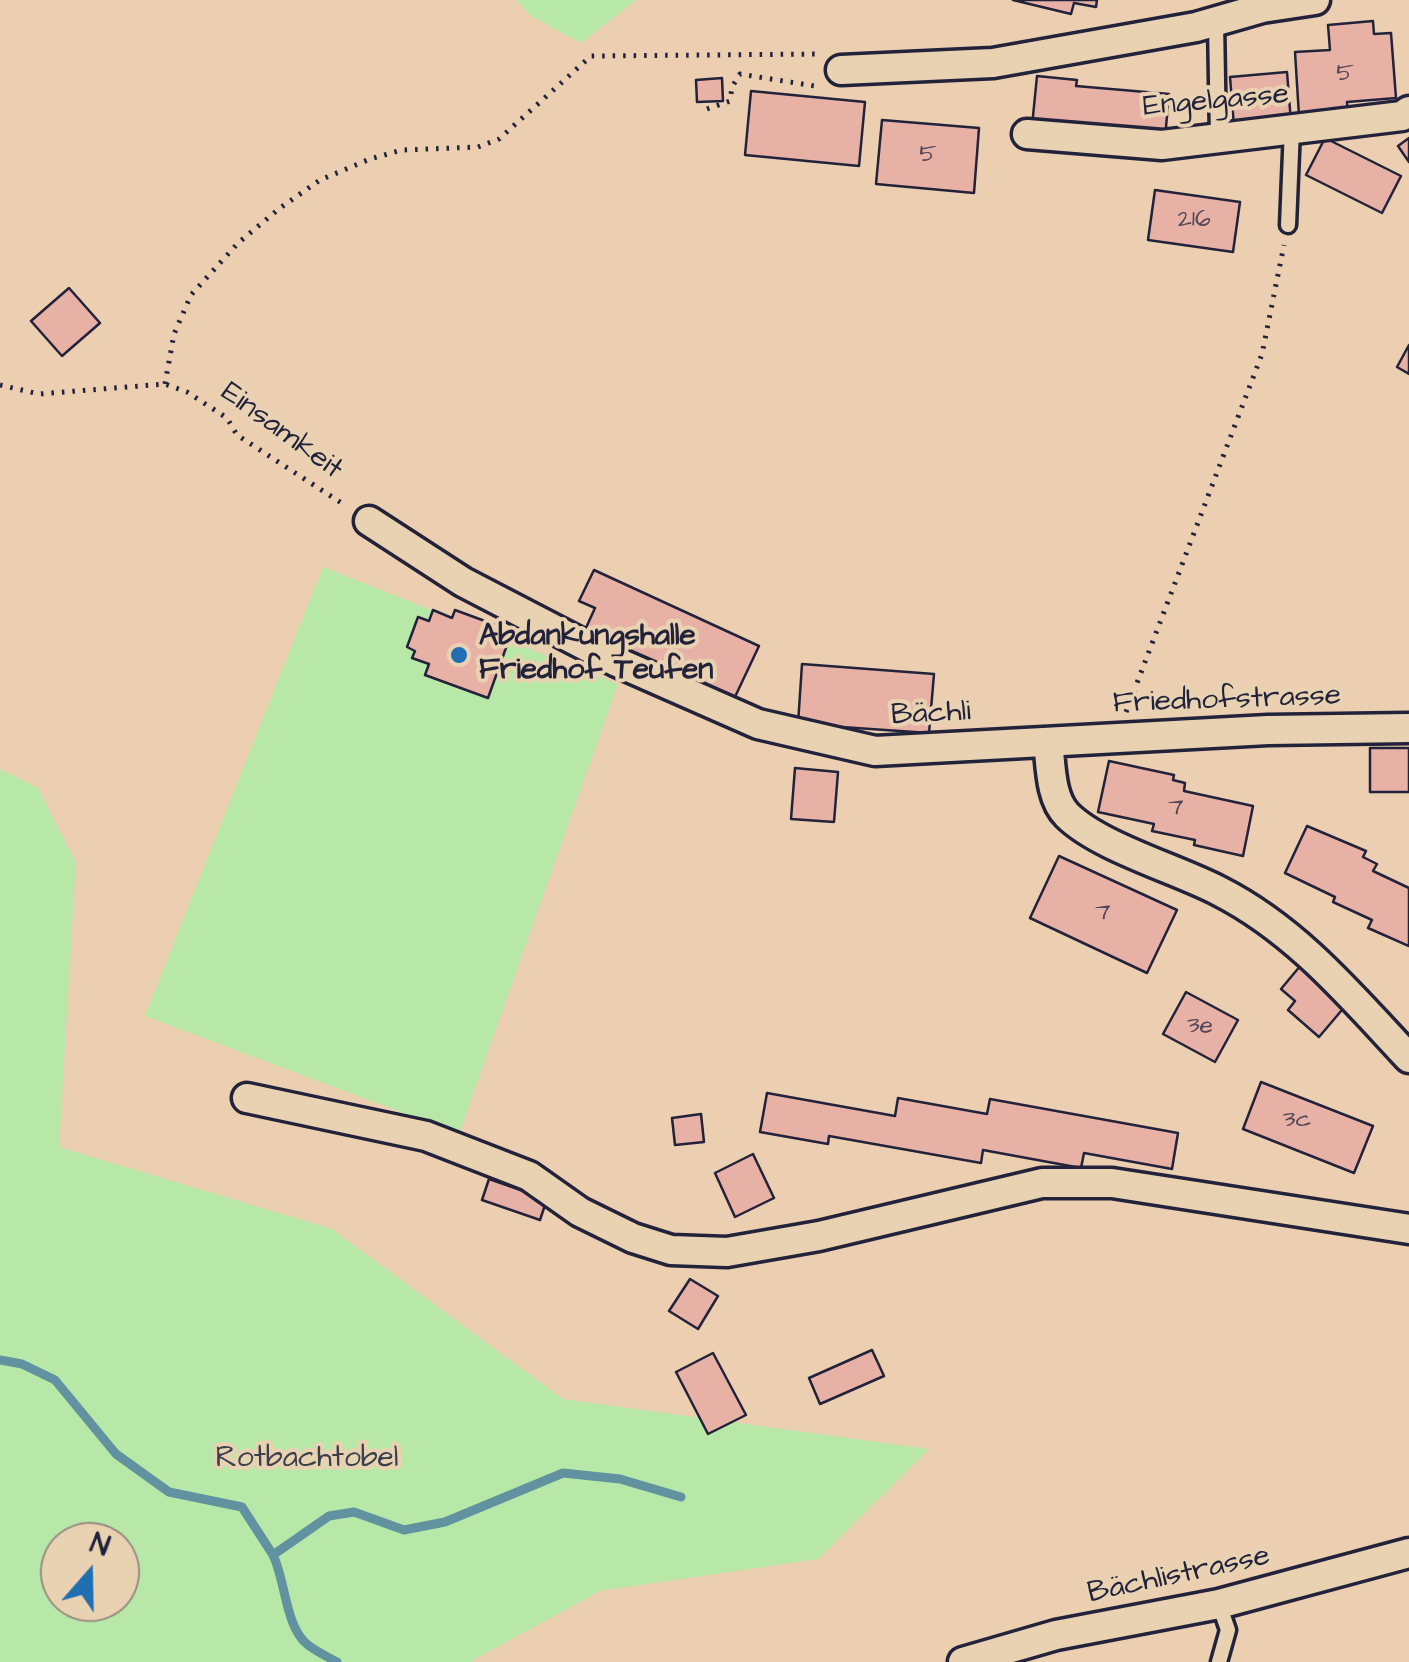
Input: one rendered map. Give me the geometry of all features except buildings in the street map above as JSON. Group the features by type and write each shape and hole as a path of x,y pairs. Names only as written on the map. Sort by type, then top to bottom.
{"street":[{"path":"836,62 993,64 1315,0"},
{"name":"Engelgasse","path":"1026,134 1162,145 1402,116 1409,111"},
{"name":"Bächli","path":"369,520 463,582 617,662 758,724 875,750 1048,742"},
{"name":"Friedhofstrasse","path":"1048,742 1268,730 1409,728"},
{"path":"1048,742 1056,798 1067,815 1103,838 1221,892 1266,920 1320,962 1409,1058"},
{"path":"247,1098 426,1136 529,1176 580,1212 633,1238 671,1250 727,1252 819,1236 1042,1183 1112,1182 1409,1229"},
{"name":"Bächlistrasse","path":"963,1662 1004,1656 1056,1635 1220,1604 1409,1553"}],"lane":[{"path":"1216,22 1218,138"},
{"path":"1288,225 1292,129"},
{"path":"1219,1662 1228,1630 1220,1604"}],"path":[{"path":"0,385 39,394 165,384 174,334 192,294 238,243 320,180 370,159 402,150 478,147 499,139 591,56 836,62"},
{"path":"1116,738 1262,354 1288,225"},
{"name":"Einsamkeit","path":"165,384 187,392 227,418 237,435 369,520"}],"green space":[{"path":"516,0 636,0 581,43 531,16"},
{"path":"323,567 618,684 459,1134 145,1016"},
{"name":"Rotbachtobel","path":"0,769 38,788 76,863 59,1147 332,1229 563,1399 929,1449 818,1559 600,1591 470,1662 0,1662"}],"waterway":[{"path":"0,1360 22,1364 55,1380 116,1454 169,1492 242,1507 273,1555 329,1516 354,1512 404,1530 445,1522 563,1473 620,1479 681,1497"},
{"path":"273,1555 300,1637 337,1662"}],"place":[{"name":"Abdankungshalle Friedhof Teufen","path":"459,655"}]}
